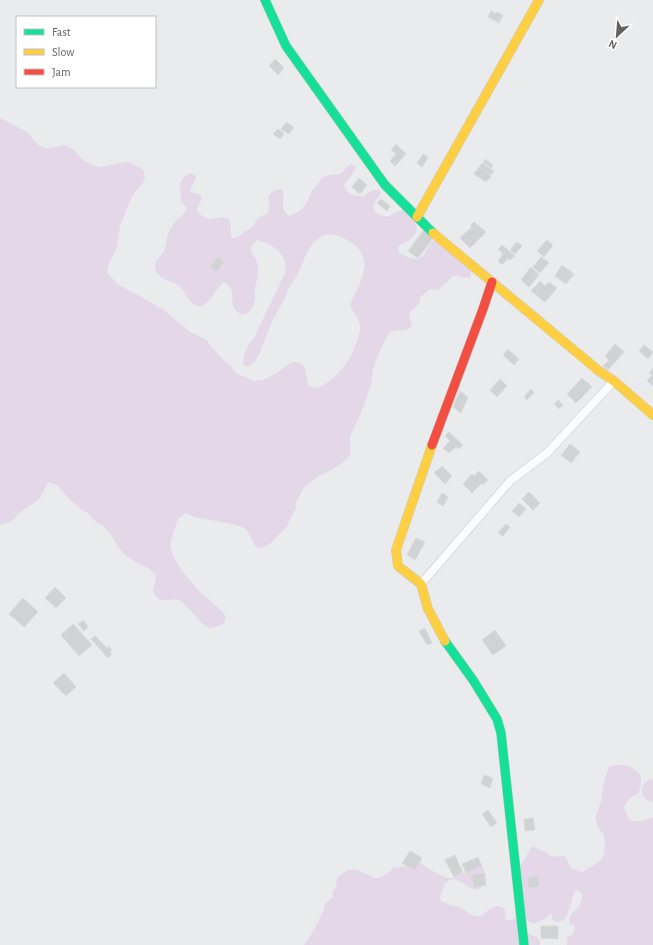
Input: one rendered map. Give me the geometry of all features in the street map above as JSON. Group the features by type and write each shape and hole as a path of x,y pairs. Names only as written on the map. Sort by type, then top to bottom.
{"street":[{"path":"265,0 286,46 385,185 432,232 599,371 614,381 653,416"},
{"path":"417,218 539,0"},
{"path":"492,282 433,442 396,550 398,566 421,584 428,609 443,638 473,680 497,719 501,733 524,945"},
{"path":"421,584 510,481 547,453 614,381"}],"shaded area":[{"path":"0,118 27,132 40,146 50,148 65,145 74,150 83,160 92,165 101,167 129,162 142,169 145,177 129,203 120,225 117,248 110,261 107,271 109,275 119,285 154,304 189,331 206,340 236,373 254,381 263,380 277,373 293,362 302,364 305,368 308,385 313,388 326,384 340,372 353,352 360,329 358,319 350,304 364,271 363,258 358,248 354,244 338,236 326,235 314,243 308,251 297,275 286,293 288,292 271,324 259,355 248,367 243,365 246,350 255,336 285,273 285,261 274,247 257,240 253,244 251,251 257,263 258,275 255,288 255,299 252,308 245,314 239,313 235,310 232,302 231,289 224,282 205,304 200,306 195,305 190,301 184,291 177,284 161,277 157,273 155,264 165,250 167,237 170,230 187,208 181,201 180,183 184,177 190,173 195,175 196,179 190,189 191,192 199,194 202,198 197,211 208,219 223,217 229,219 231,236 232,238 236,238 250,229 259,217 266,215 269,209 268,198 271,193 278,190 283,191 283,206 285,212 290,216 303,208 312,191 323,177 341,174 351,164 356,168 344,186 347,191 351,194 362,197 373,190 380,190 381,193 373,207 376,212 388,217 403,210 415,221 417,231 410,240 398,246 399,253 409,258 420,258 425,254 434,240 471,270 470,277 466,278 453,276 438,290 430,289 421,296 419,303 410,312 409,317 412,323 410,328 391,331 376,359 371,385 365,403 350,437 351,453 342,463 317,478 304,488 295,505 297,506 287,526 271,543 259,548 255,546 246,529 233,524 194,517 186,513 178,519 170,544 172,553 180,568 198,590 223,612 226,620 221,625 209,628 179,600 158,599 154,592 156,575 150,569 137,563 124,554 110,533 89,514 70,500 57,485 48,482 42,495 37,501 23,510 11,521 0,525"},
{"path":"616,765 629,766 640,774 641,784 638,794 629,799 624,808 629,820 641,821 653,817 653,945 567,945 567,938 573,934 575,927 569,923 570,916 579,906 582,900 582,893 576,890 564,920 558,922 552,920 551,913 546,918 533,924 523,918 519,869 532,846 545,852 551,857 565,856 571,868 577,871 583,872 600,861 604,855 605,841 596,822 596,815 601,802 604,782 609,767"},
{"path":"649,779 653,780 653,802 643,797 642,794 642,789"},
{"path":"416,862 422,863 429,869 447,878 459,876 479,866 483,868 486,878 484,884 480,888 473,889 458,880 452,879 445,883 440,898 441,901 450,905 458,906 476,916 482,915 494,907 501,907 506,914 505,920 511,920 517,917 529,934 537,937 540,941 540,945 304,945 315,928 325,904 333,896 332,892 336,887 337,879 340,875 348,870 357,870 375,878 382,877 392,870 392,868 408,866"}],"building":[{"path":"491,11 496,14 497,12 503,15 499,23 488,17"},
{"path":"275,59 284,68 278,75 269,66"},
{"path":"286,122 294,127 289,134 281,129"},
{"path":"278,129 284,134 280,139 273,134"},
{"path":"396,144 406,154 395,166 390,161 396,154 391,150"},
{"path":"423,154 428,157 422,167 417,163"},
{"path":"485,159 493,165 491,168 483,162"},
{"path":"482,163 494,171 491,175 479,167"},
{"path":"479,167 491,176 486,182 474,174"},
{"path":"359,178 367,185 360,194 352,187"},
{"path":"381,199 390,206 387,211 377,203"},
{"path":"474,222 486,232 470,248 460,238 472,227 470,226"},
{"path":"424,230 434,237 418,258 408,251"},
{"path":"547,240 553,245 544,257 537,251"},
{"path":"517,242 522,246 515,254 510,250"},
{"path":"502,245 515,256 510,260 508,258 502,265 498,261 503,254 498,249"},
{"path":"218,257 224,262 216,272 210,267"},
{"path":"541,257 549,263 540,273 533,267"},
{"path":"562,265 574,274 566,284 555,276"},
{"path":"531,267 539,275 529,287 521,280"},
{"path":"540,281 545,286 549,282 557,288 545,302 531,291"},
{"path":"615,344 624,352 608,370 603,366 609,360 605,356"},
{"path":"644,345 653,352 648,359 639,351"},
{"path":"508,349 519,359 514,365 503,355"},
{"path":"653,368 653,386 647,381 652,375 649,373"},
{"path":"582,378 592,387 576,403 567,394"},
{"path":"500,379 507,386 497,397 490,390"},
{"path":"531,389 534,393 527,400 524,397"},
{"path":"460,391 468,397 461,413 453,407"},
{"path":"558,400 563,405 559,409 554,404"},
{"path":"449,432 463,445 459,449 456,447 449,453 443,448 450,441 445,436"},
{"path":"570,444 580,452 571,463 561,455"},
{"path":"442,466 452,476 445,484 434,473"},
{"path":"479,471 488,480 483,485 482,483 472,493 463,484 472,474 474,476"},
{"path":"529,492 540,503 533,510 522,499"},
{"path":"442,493 448,497 443,506 437,502"},
{"path":"519,503 526,509 519,517 512,511"},
{"path":"506,524 510,527 503,536 498,533"},
{"path":"416,538 425,542 415,560 407,555"},
{"path":"55,587 66,598 56,608 45,598"},
{"path":"23,598 38,612 24,627 9,614"},
{"path":"83,620 88,627 84,631 78,624"},
{"path":"73,624 92,645 79,656 61,635"},
{"path":"425,628 432,643 427,645 419,631"},
{"path":"495,630 506,646 493,655 482,640"},
{"path":"95,636 107,648 108,646 112,650 110,652 112,654 108,658 91,639"},
{"path":"64,673 76,687 66,696 53,683"},
{"path":"484,775 493,778 490,788 481,784"},
{"path":"488,810 497,823 491,827 482,814"},
{"path":"533,818 535,830 525,831 524,819"},
{"path":"410,851 422,858 415,870 402,863"},
{"path":"455,855 463,873 454,877 445,860"},
{"path":"478,857 482,866 466,873 462,864"},
{"path":"484,873 486,885 474,887 472,875"},
{"path":"538,876 539,886 529,888 528,878"},
{"path":"541,926 558,926 558,939 541,938"}],"traffic: fast":[{"path":"265,0 286,46 385,185 433,233"},
{"path":"445,641 473,680 497,719 501,733 524,945"}],"traffic: slow":[{"path":"417,217 539,0"},
{"path":"433,233 599,371 614,381 653,415"},
{"path":"432,445 396,550 398,566 421,584 428,609 445,641"}],"traffic: jam":[{"path":"432,445 492,282"}]}
